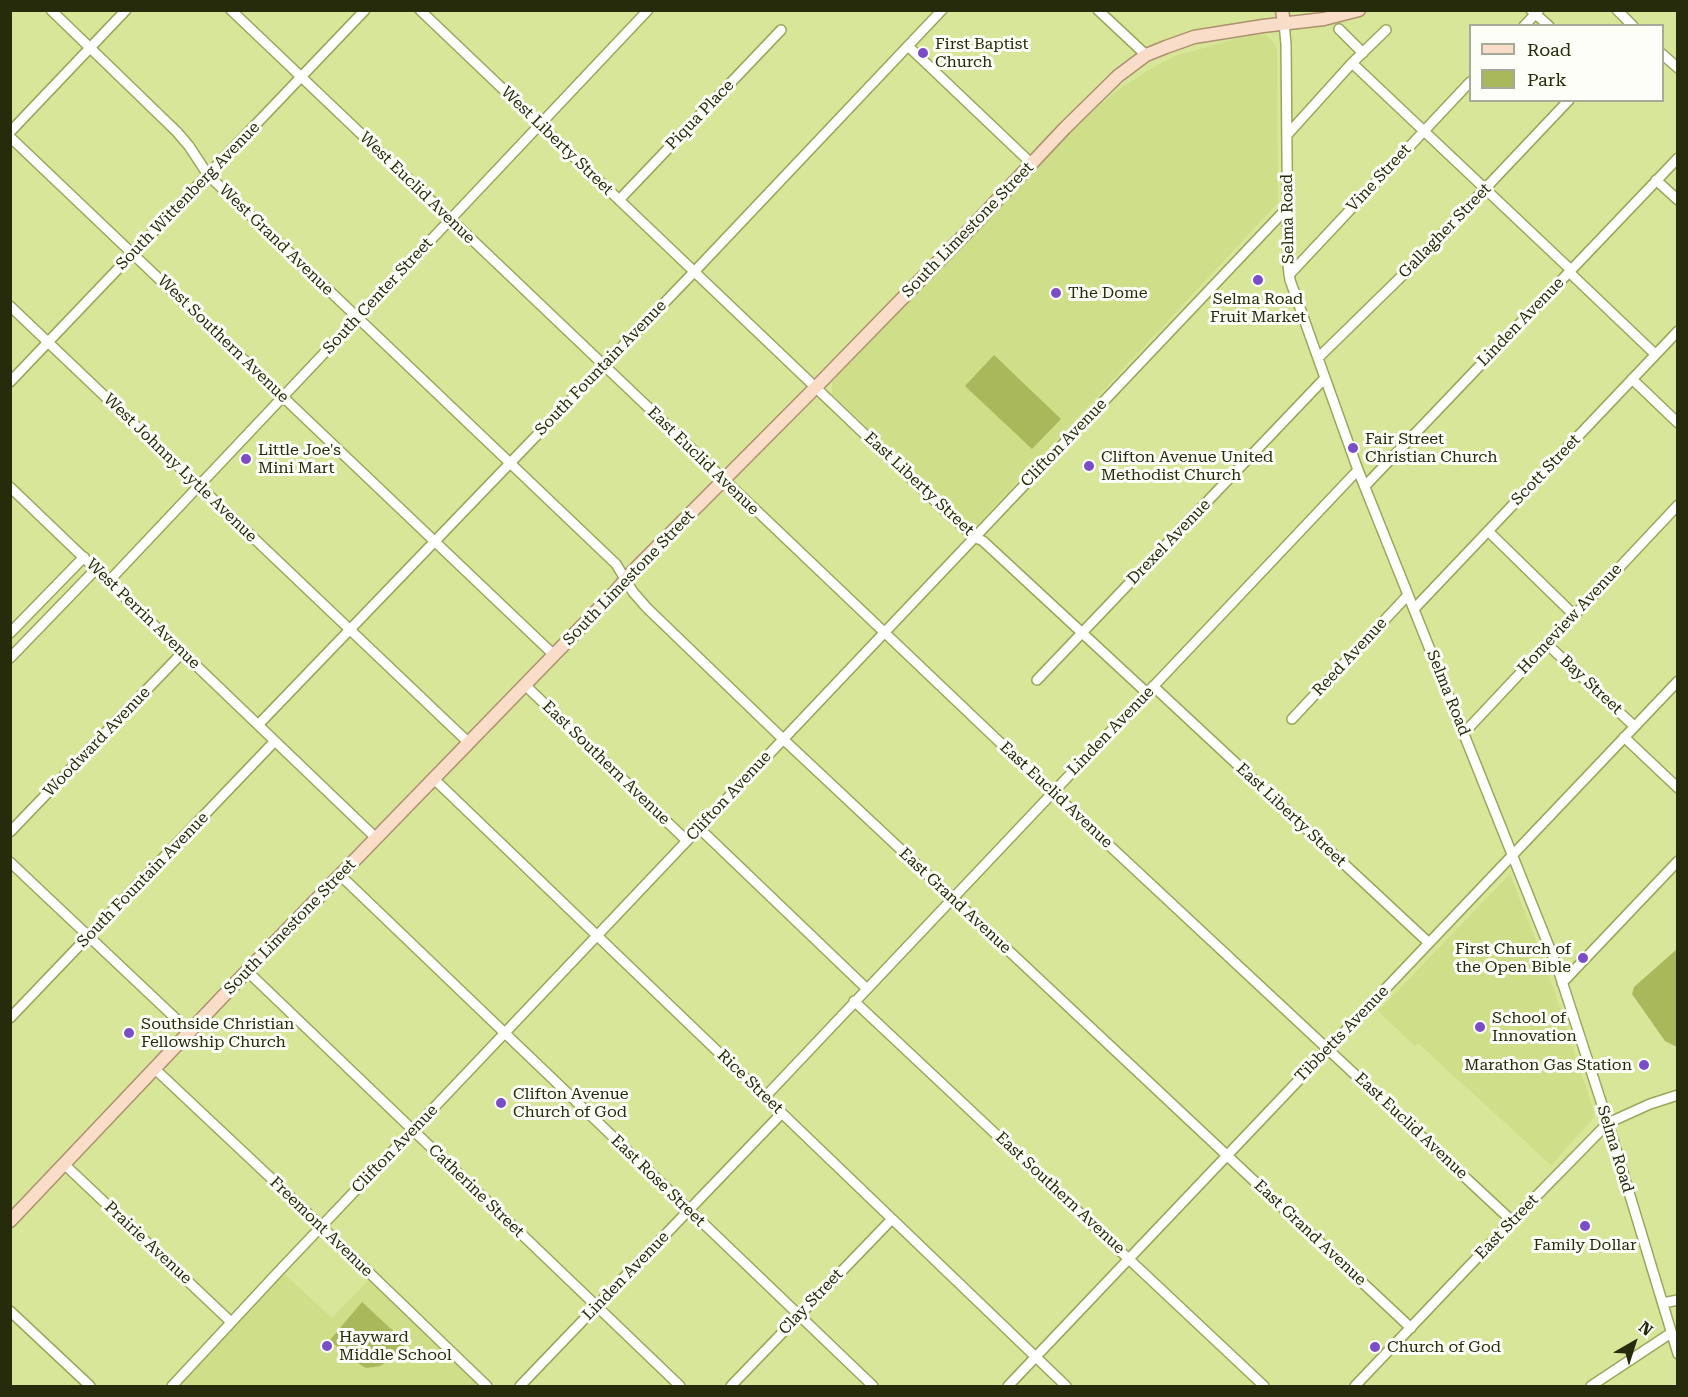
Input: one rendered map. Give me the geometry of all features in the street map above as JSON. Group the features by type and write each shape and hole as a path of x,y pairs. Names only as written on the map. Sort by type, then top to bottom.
{"main road":[{"name":"South Limestone Street","path":"12,1215 64,1164 625,580 1118,76 1146,55 1166,46 1200,36 1283,17 1324,19 1359,10"}],"street":[{"name":"West Grand Avenue","path":"51,10 177,132 208,175 510,463"},
{"path":"10,132 126,10"},
{"name":"West Euclid Avenue","path":"231,10 603,366"},
{"name":"South Wittenberg Avenue","path":"10,382 365,10"},
{"name":"West Liberty Street","path":"420,10 694,272"},
{"name":"South Fountain Avenue","path":"259,724 694,272 942,10"},
{"path":"1098,10 1146,55"},
{"path":"1617,10 1631,24"},
{"path":"1526,24 1536,11 1547,24"},
{"name":"South Center Street","path":"109,581 644,12"},
{"name":"Selma Road","path":"1283,17 1286,44 1289,275 1294,296 1358,470 1562,983 1608,1123 1677,1354"},
{"path":"1339,29 1363,52"},
{"name":"Piqua Place","path":"619,200 781,30"},
{"path":"1287,135 1352,63 1386,30"},
{"path":"908,46 1032,164"},
{"path":"1664,56 1677,68"},
{"path":"1352,63 1656,354"},
{"name":"Vine Street","path":"1289,275 1469,83"},
{"name":"Gallagher Street","path":"1318,358 1409,269 1567,102"},
{"name":"West Southern Avenue","path":"10,137 435,542"},
{"name":"Linden Avenue","path":"1365,486 1677,158"},
{"path":"1656,180 1677,200"},
{"name":"Clifton Avenue","path":"172,1386 1288,207"},
{"name":"East Liberty Street","path":"694,272 974,537 983,541 1082,633 1150,690 1428,943"},
{"name":"West Johnny Lytle Avenue","path":"10,306 469,743"},
{"name":"Scott Street","path":"1414,609 1677,331"},
{"name":"East Euclid Avenue","path":"603,366 1052,792 1512,1221"},
{"name":"Drexel Avenue","path":"1037,680 1325,378"},
{"path":"1632,379 1677,423"},
{"name":"East Grand Avenue","path":"510,463 616,564 633,592 647,608 783,739 1411,1328"},
{"name":"Linden Avenue","path":"765,1097 1358,470"},
{"name":"West Perrin Avenue","path":"10,487 376,838"},
{"name":"Homeview Avenue","path":"1464,734 1677,505"},
{"path":"1488,531 1574,615"},
{"path":"435,542 554,655"},
{"path":"10,633 84,557"},
{"path":"10,658 96,569"},
{"name":"Reed Avenue","path":"1292,719 1408,596"},
{"name":"Bay Street","path":"1547,644 1634,726"},
{"name":"Woodward Avenue","path":"10,832 183,652"},
{"name":"Tibbetts Avenue","path":"1008,1386 1677,681"},
{"name":"East Southern Avenue","path":"525,685 687,841"},
{"path":"1624,737 1677,788"},
{"name":"South Fountain Avenue","path":"10,1018 276,741"},
{"name":"Rice Street","path":"434,779 1066,1386"},
{"path":"699,828 866,988"},
{"path":"1562,983 1677,861"},
{"path":"10,862 190,1032"},
{"name":"East Rose Street","path":"340,875 873,1386"},
{"name":"Catherine Street","path":"247,971 680,1386"},
{"name":"East Southern Avenue","path":"854,1001 1264,1386"},
{"name":"Freemont Avenue","path":"155,1069 487,1386"},
{"name":"East Street","path":"1355,1386 1608,1123 1650,1104 1677,1095"},
{"name":"Linden Avenue","path":"520,1386 782,1113"},
{"name":"Prairie Avenue","path":"64,1164 231,1322"},
{"name":"Clay Street","path":"731,1386 892,1219"},
{"path":"1663,1303 1677,1300"},
{"path":"10,1311 90,1386"},
{"path":"1591,1386 1671,1333"}],"shaded area":[{"name":"The Dome","path":"1265,35 1277,49 1278,203 977,525 971,526 832,394 832,382 1070,133 1119,89 1175,56"},
{"name":"School of Innovation","path":"1510,874 1547,969 1594,1112 1593,1119 1551,1165 1418,1043 1415,1046 1378,1011"},
{"name":"Hayward Middle School","path":"280,1270 332,1318 372,1277 486,1386 172,1386"}],"green space":[{"path":"994,355 1061,419 1032,449 965,386"},
{"path":"1677,949 1677,1047 1665,1041 1632,994 1634,987"},
{"path":"362,1302 406,1343 392,1358 380,1366 366,1368 349,1358 330,1340"}],"place":[{"name":"First Baptist Church","path":"923,53"},
{"name":"Selma Road Fruit Market","path":"1258,280"},
{"name":"The Dome","path":"1056,293"},
{"name":"Fair Street Christian Church","path":"1353,448"},
{"name":"Little Joe's Mini Mart","path":"246,459"},
{"name":"Clifton Avenue United Methodist Church","path":"1089,466"},
{"name":"First Church of the Open Bible","path":"1583,958"},
{"name":"School of Innovation","path":"1480,1027"},
{"name":"Southside Christian Fellowship Church","path":"129,1033"},
{"name":"Marathon Gas Station","path":"1644,1065"},
{"name":"Clifton Avenue Church of God","path":"501,1103"},
{"name":"Family Dollar","path":"1585,1226"},
{"name":"Hayward Middle School","path":"327,1346"},
{"name":"Church of God","path":"1375,1347"}]}
